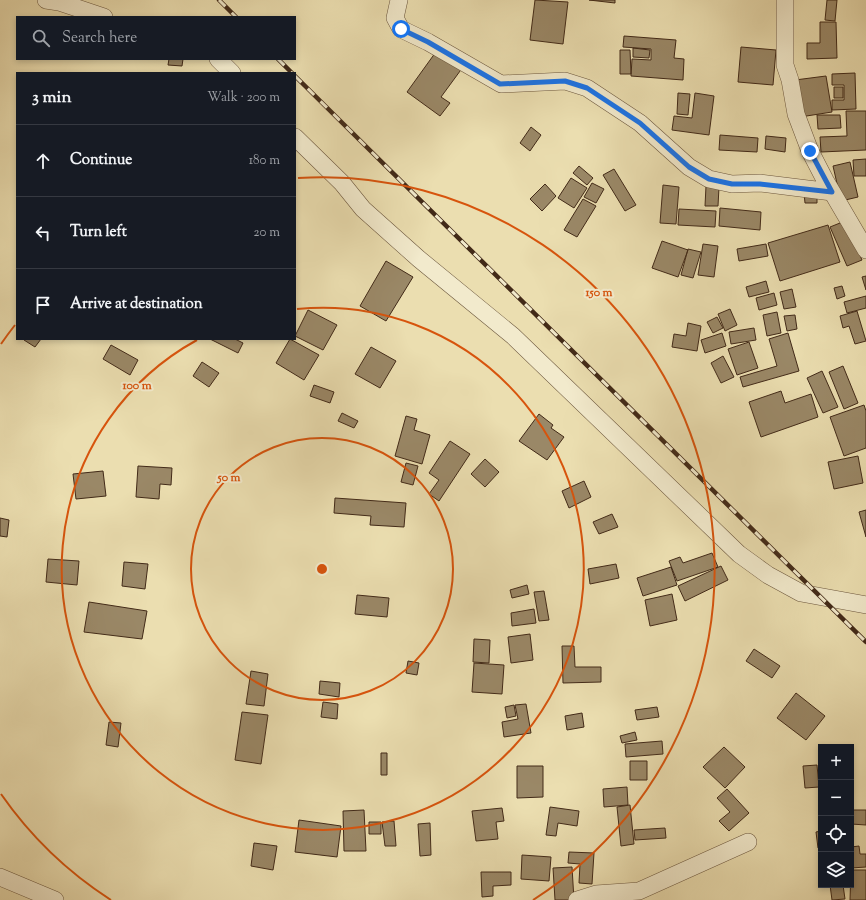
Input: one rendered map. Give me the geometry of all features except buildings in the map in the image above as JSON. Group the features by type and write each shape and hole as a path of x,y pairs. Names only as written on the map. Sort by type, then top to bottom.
{"street":[{"path":"46,0 59,2 101,16"},
{"path":"399,0 395,18 401,29 428,42 500,84 565,81 587,88 640,123 689,167 709,179 732,184 760,184 832,192"},
{"path":"785,0 785,65 790,80 796,114 810,151 832,192 865,246"},
{"path":"219,60 231,72"},
{"path":"296,137 342,183 363,209 419,259 513,336 739,554 768,575 801,593 866,605"},
{"path":"577,900 596,894 639,891 748,842"},
{"path":"0,877 55,900"}],"railway":[{"path":"219,0 235,16"},
{"path":"279,60 291,72"},
{"path":"296,77 866,642"}],"route":[{"path":"401,29 428,42 500,84 521,85 542,81 565,81 587,88 612,103 640,123 689,167 709,179 732,184 760,184 832,192 810,151"}]}
